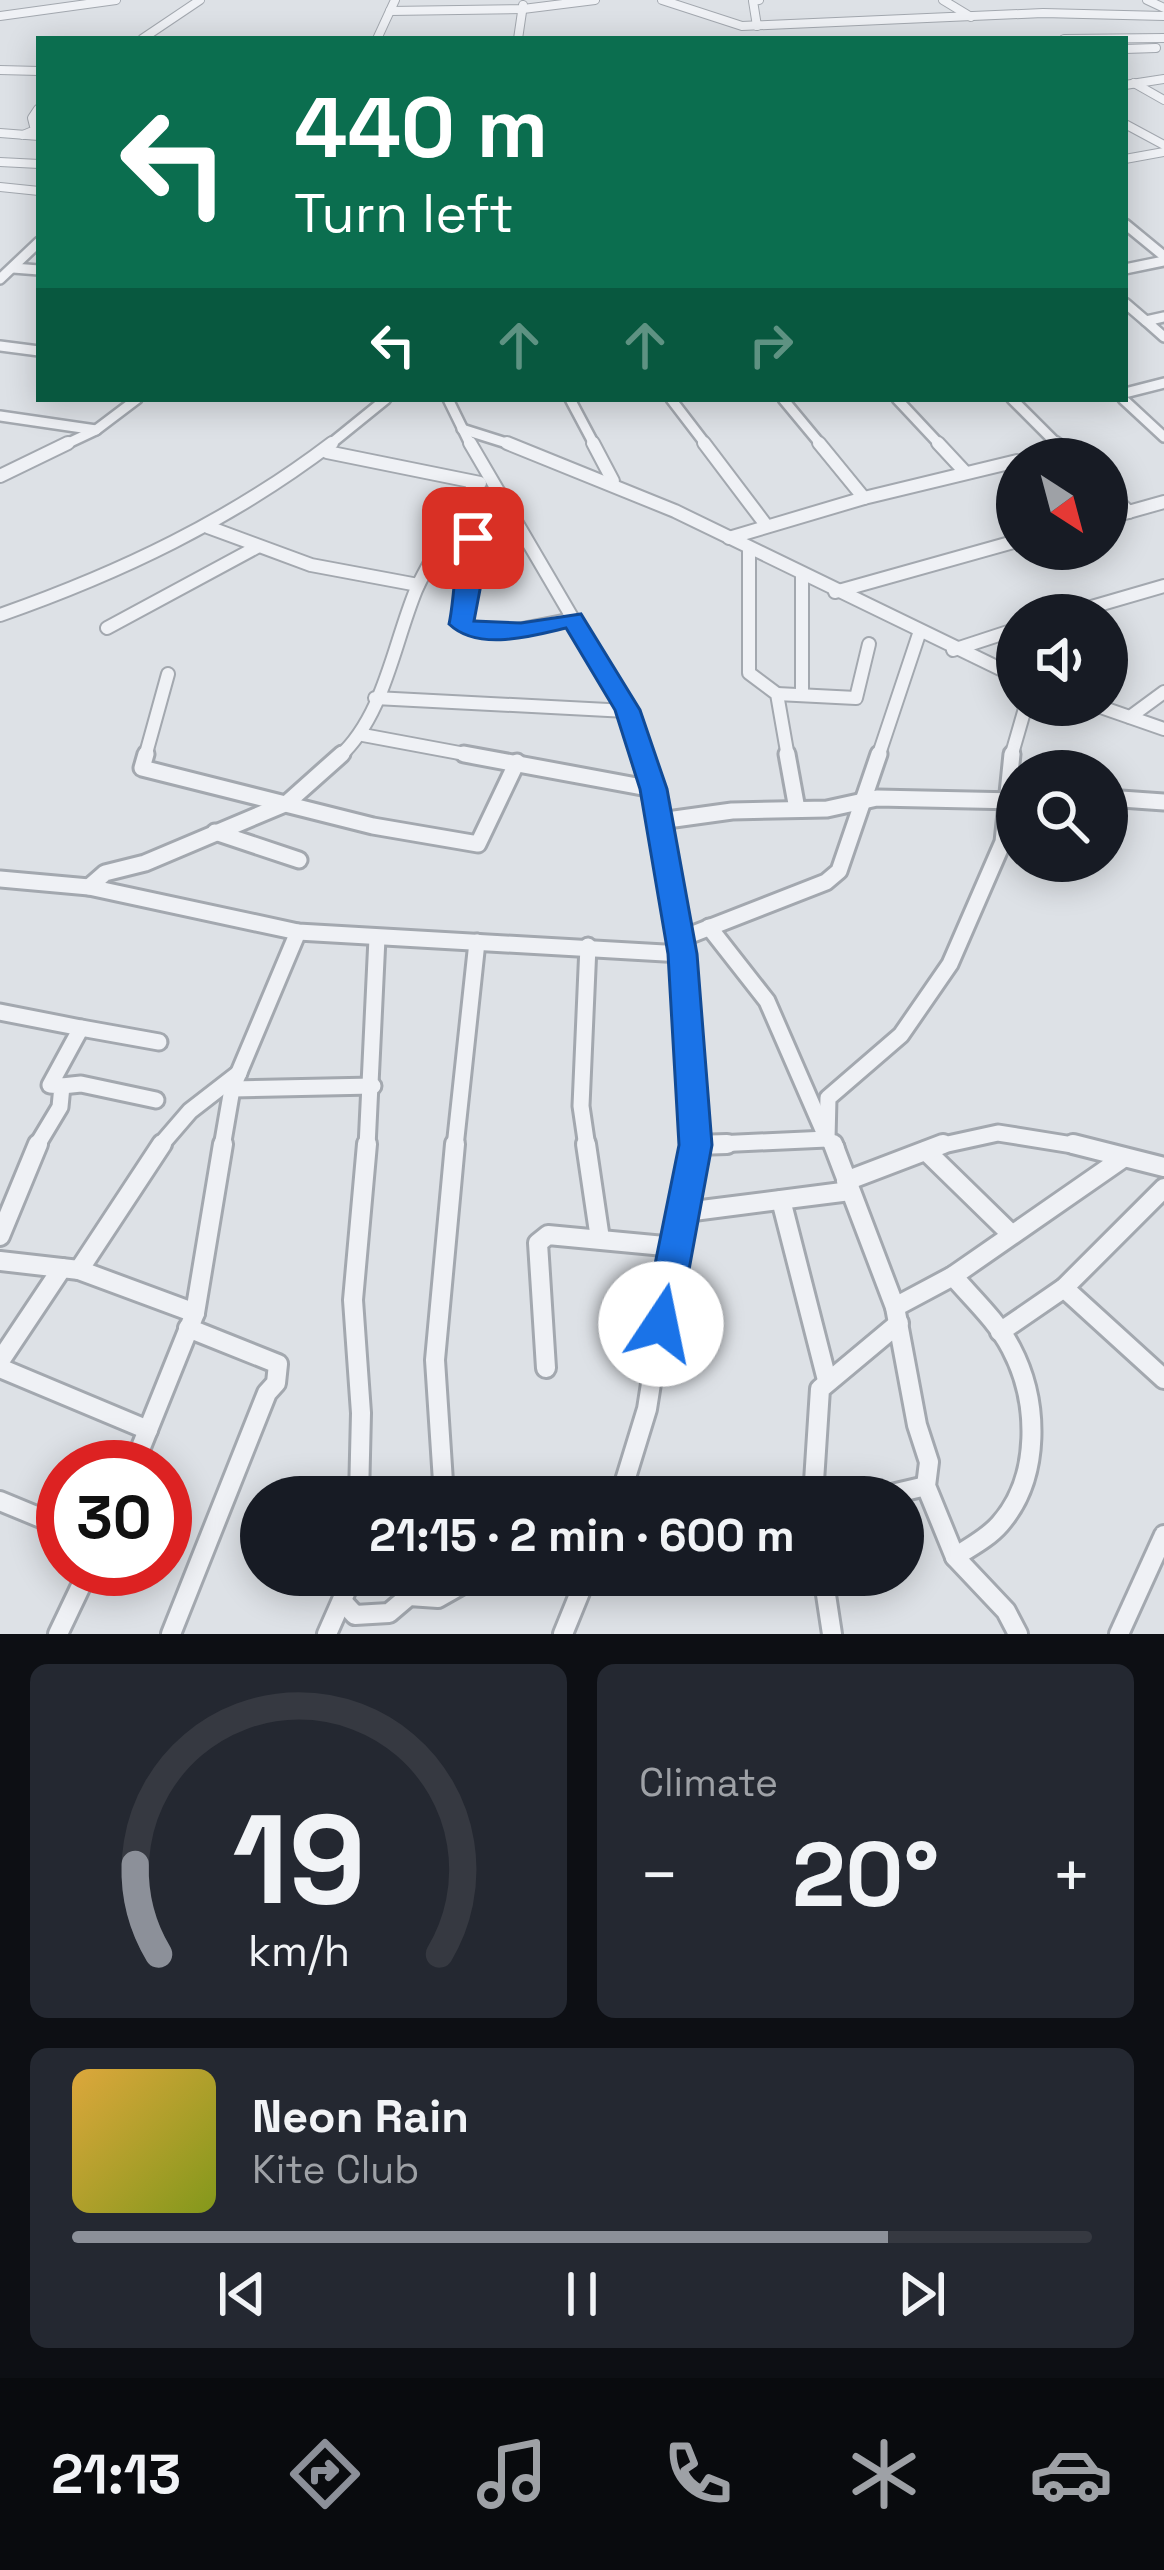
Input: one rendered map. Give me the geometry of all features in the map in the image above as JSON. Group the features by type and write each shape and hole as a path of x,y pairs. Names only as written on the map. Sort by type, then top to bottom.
{"street":[{"path":"0,16 116,0"},
{"path":"146,36 200,0"},
{"path":"378,36 395,0"},
{"path":"390,11 595,0"},
{"path":"662,0 729,24 757,26 1164,12"},
{"path":"757,26 752,1 759,0"},
{"path":"943,0 971,17"},
{"path":"1147,0 1164,12"},
{"path":"518,36 523,5"},
{"path":"1128,38 1164,38"},
{"path":"1128,49 1156,49"},
{"path":"0,70 36,71"},
{"path":"1129,84 1164,79"},
{"path":"1129,84 1164,100"},
{"path":"22,135 35,130 32,118 36,112"},
{"path":"1128,126 1164,148"},
{"path":"0,134 36,136"},
{"path":"1128,158 1164,148"},
{"path":"0,162 36,164"},
{"path":"0,196 5,187 36,191"},
{"path":"1128,227 1164,258"},
{"path":"0,279 36,245"},
{"path":"1128,268 1164,258"},
{"path":"13,268 36,270"},
{"path":"1128,306 1164,337"},
{"path":"1146,321 1164,317"},
{"path":"0,346 33,350"},
{"path":"1128,395 1164,383"},
{"path":"1128,400 1164,437"},
{"path":"0,476 96,430 133,402"},
{"path":"0,615 73,591 208,527 327,452 383,402"},
{"path":"449,402 489,483 627,710 653,789 681,947 695,1145 646,1409 626,1476"},
{"path":"572,402 613,481"},
{"path":"673,402 766,525"},
{"path":"785,402 864,498"},
{"path":"900,402 964,472"},
{"path":"1015,402 1051,438"},
{"path":"0,416 96,430"},
{"path":"462,429 613,481 996,668"},
{"path":"327,452 489,483"},
{"path":"729,538 996,465"},
{"path":"89,887 105,873 145,863 287,803 363,735 418,585 460,516 474,483"},
{"path":"1130,512 1164,502"},
{"path":"208,527 310,568 360,580 418,585"},
{"path":"474,529 461,624 475,630 521,631 573,619"},
{"path":"107,628 257,547"},
{"path":"835,592 996,547"},
{"path":"749,548 749,673 778,694 856,698 869,644"},
{"path":"802,575 802,695"},
{"path":"1128,596 1164,586"},
{"path":"1,881 89,887 298,932 681,947 709,928 826,882 839,871 919,634"},
{"path":"953,650 996,636"},
{"path":"168,674 142,768 373,826 478,844 517,762"},
{"path":"1130,717 1164,692"},
{"path":"778,694 797,809"},
{"path":"375,698 627,710"},
{"path":"1130,717 1164,729"},
{"path":"363,735 653,789"},
{"path":"660,821 877,798 996,802"},
{"path":"1128,799 1164,802"},
{"path":"214,832 299,860"},
{"path":"827,1139 829,1098 882,1059 919,1018 956,956 996,855"},
{"path":"709,928 745,964 777,1011 827,1139 838,1148 897,1315 916,1425 929,1462 926,1486 955,1557 1006,1612 1018,1634"},
{"path":"144,1440 192,1320 236,1081 298,932"},
{"path":"360,1476 362,1413 352,1300 364,1218 377,938"},
{"path":"442,1476 434,1360 438,1297 477,942"},
{"path":"588,946 581,1106 600,1239"},
{"path":"0,1012 159,1042"},
{"path":"81,1028 50,1085 81,1084 156,1100"},
{"path":"148,1430 0,1364 202,1095 236,1081 373,1086"},
{"path":"0,1236 26,1163 60,1107 62,1086"},
{"path":"679,1214 848,1186 926,1151 997,1133 1164,1167"},
{"path":"695,1145 827,1139"},
{"path":"926,1151 1010,1233"},
{"path":"814,1476 816,1400 827,1379 897,1315 1123,1158"},
{"path":"1000,1332 1064,1288 1164,1188"},
{"path":"781,1200 827,1379"},
{"path":"546,1369 538,1243 548,1235 675,1246"},
{"path":"0,1261 70,1269 192,1320 278,1364 276,1383 267,1393 171,1634"},
{"path":"953,1276 1000,1332 1026,1382 1031,1444 1004,1519 955,1557"},
{"path":"1064,1288 1164,1378"},
{"path":"0,1501 36,1516"},
{"path":"1119,1634 1164,1535"},
{"path":"58,1634 76,1596"},
{"path":"327,1634 345,1596"},
{"path":"343,1602 355,1615 389,1613 409,1596"},
{"path":"563,1634 578,1596"},
{"path":"826,1596 832,1634"}],"route":[{"path":"473,538 467,551 470,579 461,624 475,630 521,631 573,619 627,710 653,789 682,954 695,1145 661,1324"}]}
